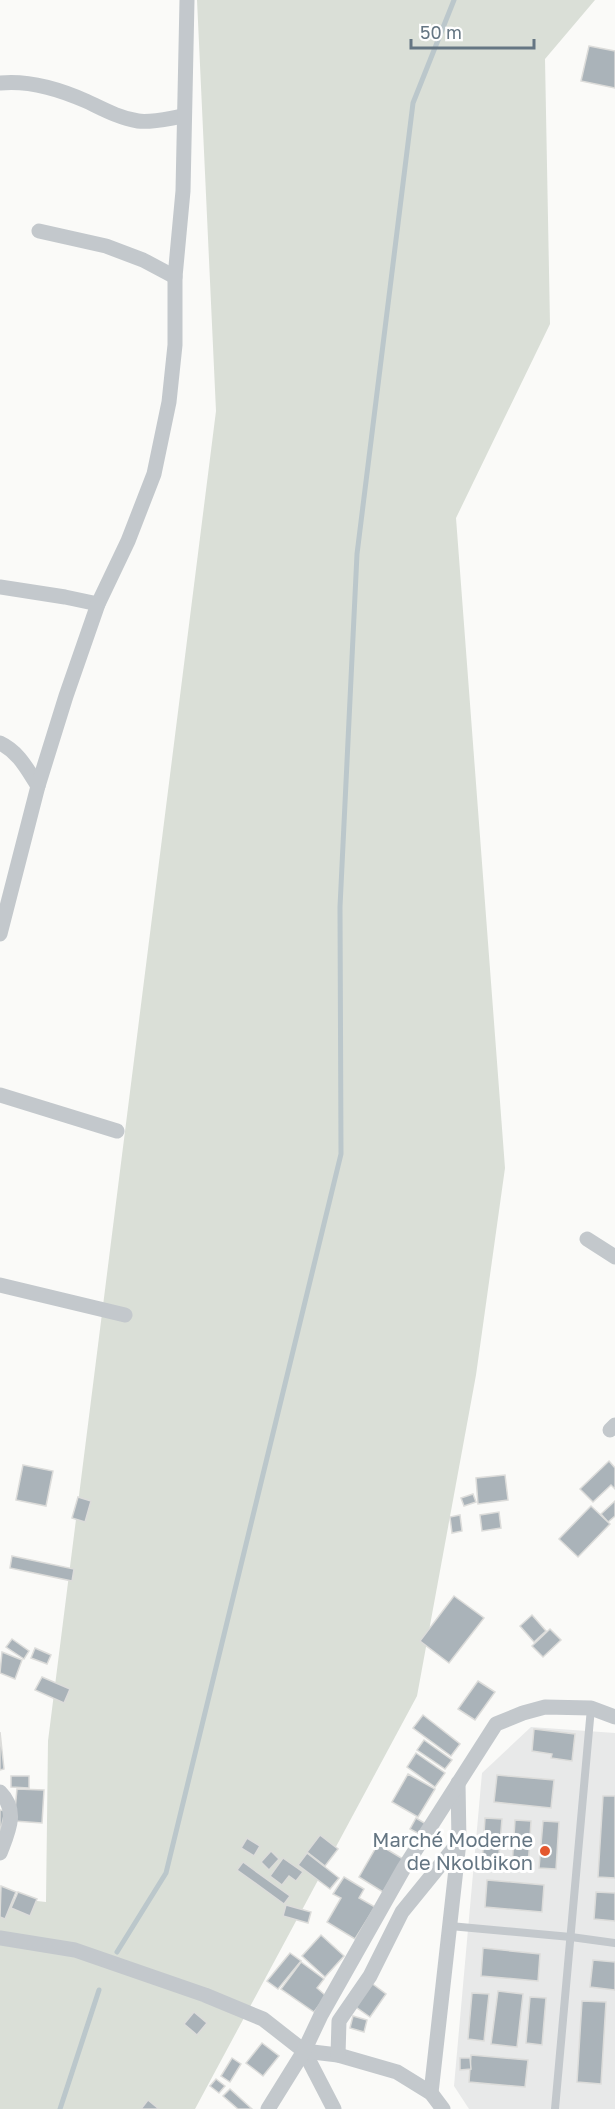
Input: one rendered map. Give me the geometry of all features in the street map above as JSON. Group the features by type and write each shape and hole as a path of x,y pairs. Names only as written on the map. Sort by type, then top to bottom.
{"street":[{"path":"0,934 38,786 98,604 128,541 154,474 169,402 176,345 176,278 183,191 187,0"},
{"path":"0,83 16,81 43,86 83,100 111,114 139,121 184,116"},
{"path":"39,231 106,246 143,260 176,278"},
{"path":"0,588 98,604"},
{"path":"0,743 13,750 21,758 38,786"},
{"path":"0,1095 117,1131"},
{"path":"587,1239 615,1257"},
{"path":"0,1285 125,1315"},
{"path":"268,2109 304,2051 321,2015 404,1868 496,1724 545,1707 591,1708 615,1717"},
{"path":"431,2093 459,1842 458,1783"},
{"path":"0,1792 7,1799 11,1821 0,1852"},
{"path":"338,2055 339,2021 370,1976 402,1912 459,1842"},
{"path":"0,1938 75,1950 205,1995 263,2019 304,2051 334,2109"},
{"path":"304,2051 338,2055 397,2072 431,2093 443,2109"}],"lane":[{"path":"555,2109 591,1708"},
{"path":"450,1926 615,1943"}],"shaded area":[{"path":"197,0 595,0 545,59 550,324 456,518 505,1168 476,1375 417,1696 195,2109 0,2109 0,1897 46,1902 48,1741 216,411"},
{"name":"Marché Moderne de Nkolbikon","path":"531,1727 615,1733 615,2109 469,2109 454,2086 482,1773"}],"building":[{"path":"589,46 615,51 615,88 581,81"},
{"path":"609,1461 615,1468 615,1489 611,1485 593,1502 580,1489"},
{"path":"23,1465 53,1471 46,1506 16,1500"},
{"path":"505,1475 508,1500 478,1504 476,1478"},
{"path":"473,1494 476,1502 464,1506 461,1498"},
{"path":"78,1497 91,1501 85,1522 72,1518"},
{"path":"615,1501 615,1516 608,1522 601,1514"},
{"path":"591,1506 610,1524 578,1557 559,1539"},
{"path":"499,1512 501,1528 482,1531 480,1515"},
{"path":"460,1515 462,1531 452,1533 450,1517"},
{"path":"12,1556 74,1569 72,1581 10,1568"},
{"path":"454,1596 484,1618 449,1663 420,1641"},
{"path":"532,1615 546,1631 534,1642 520,1626"},
{"path":"550,1629 561,1640 543,1657 532,1646"},
{"path":"12,1639 29,1651 24,1659 6,1647"},
{"path":"35,1648 51,1655 47,1664 31,1658"},
{"path":"2,1652 22,1660 15,1679 0,1673"},
{"path":"42,1677 70,1689 64,1703 35,1690"},
{"path":"478,1681 495,1692 475,1720 458,1709"},
{"path":"423,1715 460,1744 451,1756 413,1728"},
{"path":"534,1729 575,1734 572,1761 551,1758 552,1754 532,1751"},
{"path":"0,1732 4,1769 0,1770"},
{"path":"424,1740 452,1760 445,1769 417,1750"},
{"path":"416,1753 445,1773 435,1787 407,1767"},
{"path":"408,1774 435,1789 418,1817 392,1802"},
{"path":"497,1775 554,1780 551,1808 494,1802"},
{"path":"11,1776 29,1776 29,1788 11,1787"},
{"path":"17,1789 44,1790 42,1823 14,1821"},
{"path":"603,1796 615,1796 615,1878 598,1877"},
{"path":"0,1810 5,1811 0,1833"},
{"path":"416,1818 431,1827 425,1837 410,1829"},
{"path":"485,1818 502,1819 498,1866 482,1864"},
{"path":"515,1820 531,1821 528,1868 512,1867"},
{"path":"543,1821 559,1822 556,1869 539,1868"},
{"path":"320,1835 338,1849 325,1866 307,1852"},
{"path":"247,1838 260,1846 254,1856 241,1848"},
{"path":"378,1844 403,1859 383,1892 359,1877"},
{"path":"271,1851 279,1859 269,1870 261,1862"},
{"path":"307,1853 339,1878 330,1889 298,1865"},
{"path":"283,1858 303,1872 296,1881 289,1876 282,1885 270,1876"},
{"path":"243,1862 290,1896 284,1904 237,1870"},
{"path":"344,1877 364,1889 359,1898 375,1907 355,1939 327,1922 341,1898 333,1894"},
{"path":"487,1880 544,1885 542,1912 485,1907"},
{"path":"1,1886 16,1892 5,1919 0,1917"},
{"path":"18,1892 37,1899 30,1916 11,1908"},
{"path":"596,1892 615,1893 615,1921 594,1919"},
{"path":"286,1905 311,1912 308,1923 283,1916"},
{"path":"321,1935 344,1956 325,1977 302,1956"},
{"path":"483,1948 540,1954 538,1981 481,1976"},
{"path":"290,1953 301,1961 278,1989 267,1981"},
{"path":"593,1960 615,1962 615,1990 590,1987"},
{"path":"301,1962 324,1979 317,1988 326,1996 314,2012 281,1989"},
{"path":"370,1982 386,1994 370,2017 353,2005"},
{"path":"498,1991 523,1994 517,2047 491,2044"},
{"path":"472,1993 489,1994 484,2041 468,2039"},
{"path":"530,1997 546,1998 542,2045 526,2043"},
{"path":"582,2001 606,2002 601,2084 577,2082"},
{"path":"194,2012 207,2023 197,2035 184,2024"},
{"path":"353,2016 367,2020 364,2032 350,2028"},
{"path":"262,2043 279,2056 263,2076 246,2063"},
{"path":"471,2055 528,2060 525,2087 469,2082"},
{"path":"232,2058 241,2064 230,2082 221,2076"},
{"path":"460,2058 470,2058 471,2069 460,2070"},
{"path":"216,2079 225,2086 219,2093 210,2086"},
{"path":"230,2089 252,2109 238,2109 223,2096"},
{"path":"148,2100 159,2109 141,2109"}],"waterway":[{"path":"117,1952 166,1873 341,1154 340,907 357,554 413,103 454,0"},
{"path":"60,2109 99,1990"}],"place":[{"name":"Marché Moderne de Nkolbikon","path":"545,1851"}]}
